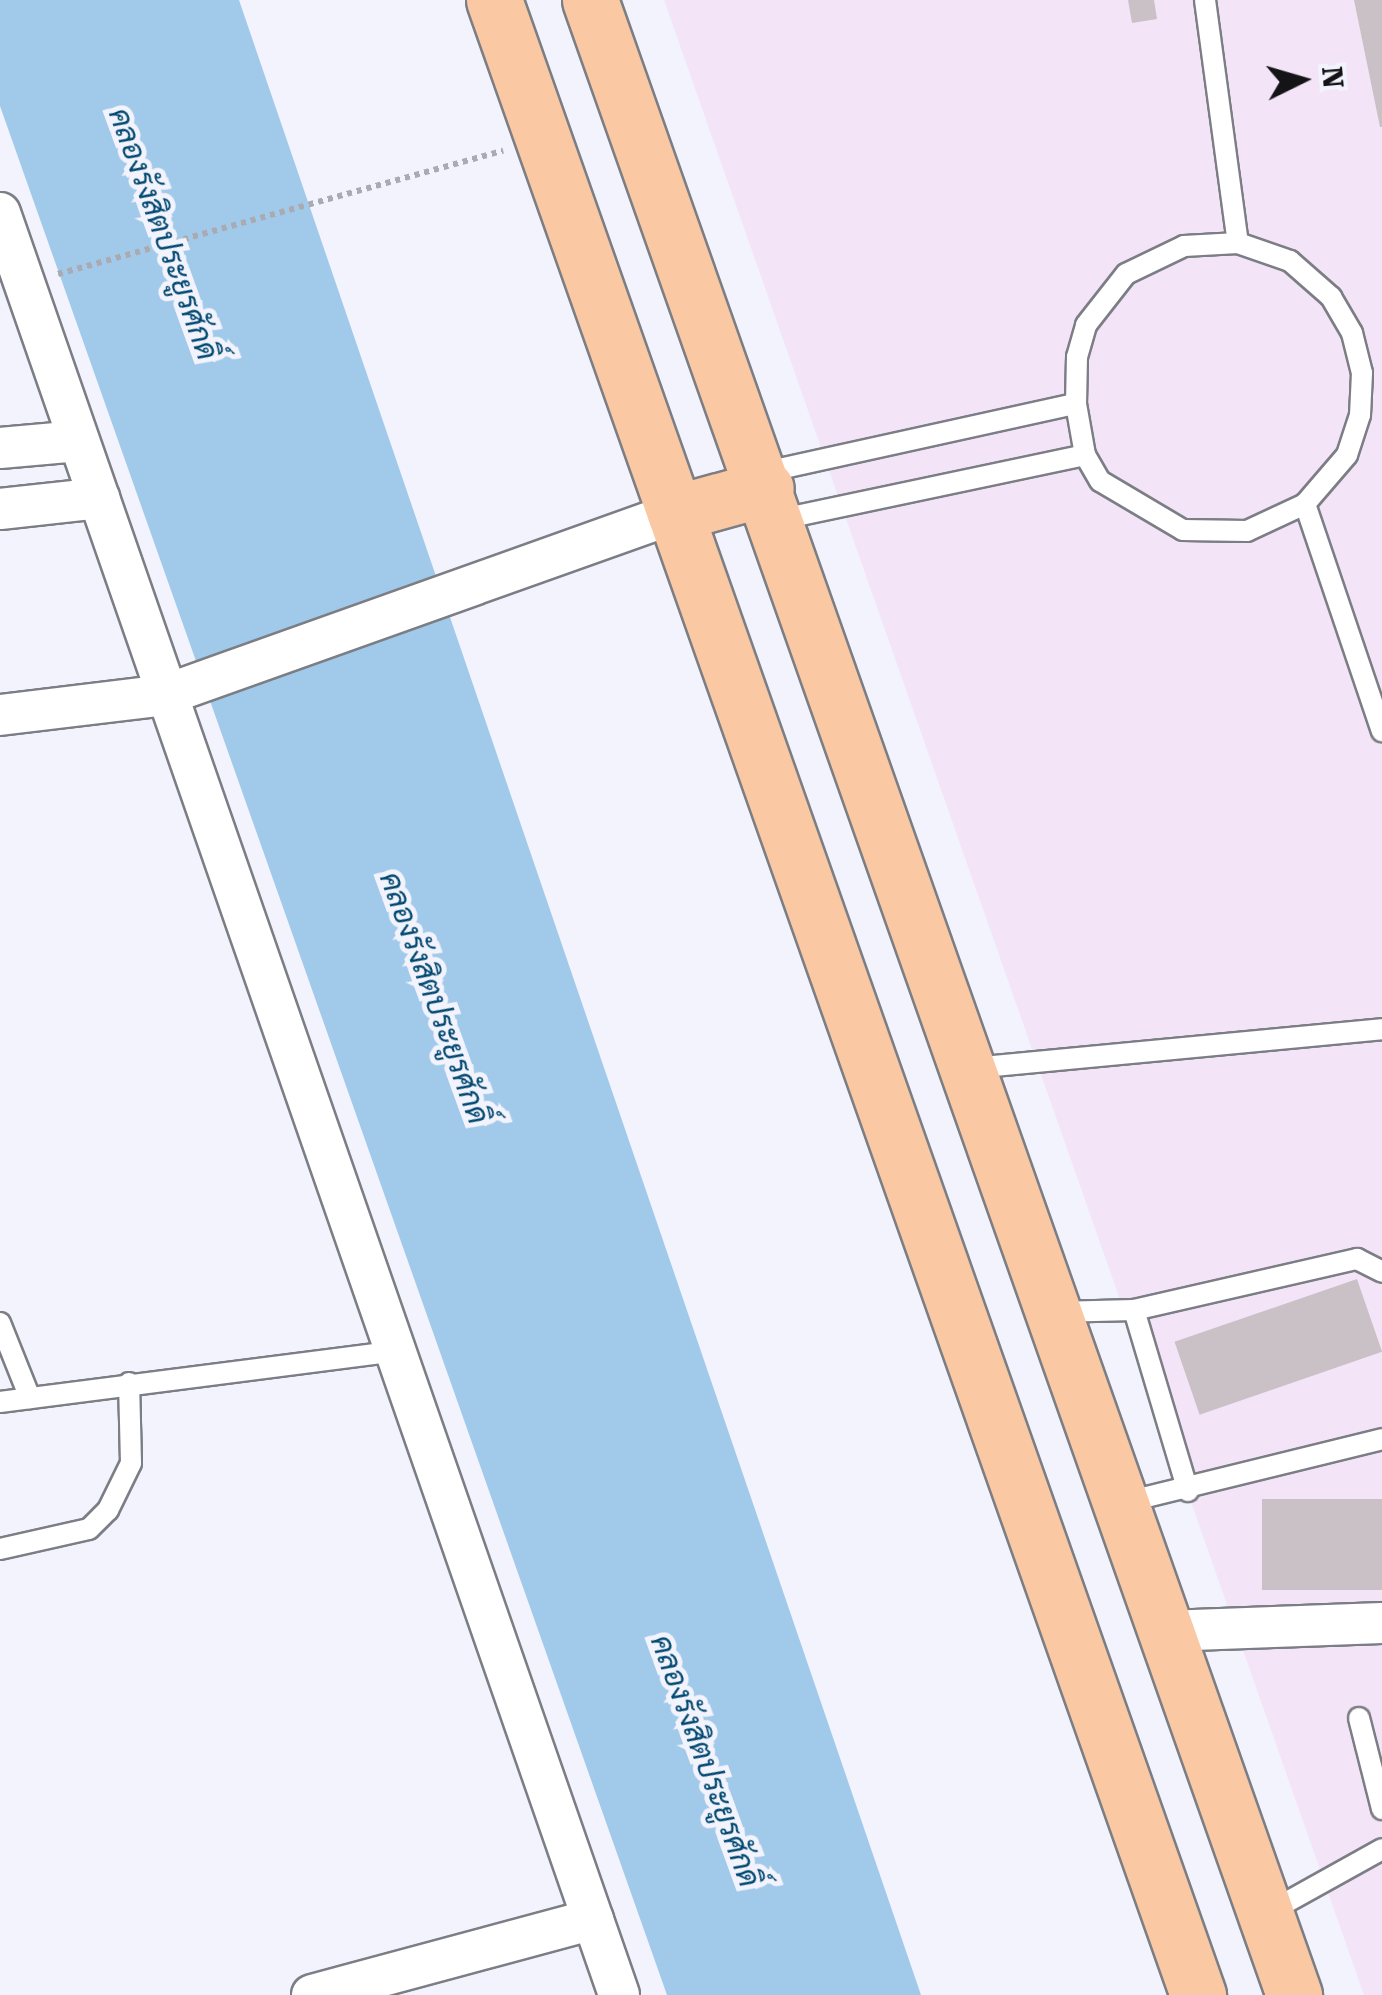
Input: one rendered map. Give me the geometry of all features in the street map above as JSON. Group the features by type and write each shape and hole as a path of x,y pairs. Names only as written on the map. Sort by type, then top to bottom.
{"main road":[{"path":"494,0 1198,1995"},
{"path":"590,0 768,494 1294,1995"},
{"path":"675,513 768,494"}],"street":[{"path":"2,222 99,498 182,689 391,1352 619,1995"},
{"path":"0,448 79,441"},
{"path":"0,509 99,498"},
{"path":"0,715 182,689 675,513"},
{"path":"1166,1631 1382,1622"},
{"path":"312,1995 592,1919"}],"lane":[{"path":"1205,0 1238,243"},
{"path":"1238,243 1290,261 1331,297 1356,346 1360,415 1347,455 1306,504 1247,531 1183,530 1125,502 1100,481 1086,455 1076,404 1077,357 1086,324 1126,274 1184,246 1238,243"},
{"path":"768,494 1076,404"},
{"path":"768,494 1086,455"},
{"path":"1306,504 1382,731"},
{"path":"970,1068 1382,1029"},
{"path":"1054,1312 1134,1310 1357,1259 1382,1272"},
{"path":"1134,1310 1188,1491"},
{"path":"0,1322 30,1398"},
{"path":"0,1402 391,1352"},
{"path":"0,1549 89,1529 108,1510 131,1462 129,1383"},
{"path":"1122,1503 1188,1491 1382,1439"},
{"path":"1359,1718 1382,1810"},
{"path":"1263,1915 1382,1849"}],"path":[{"path":"23,284 463,165"}],"shaded area":[{"path":"664,0 1382,0 1382,1995 1364,1995"}],"water":[{"name":"คลองรังสิตประยูรศักดิ์","path":"0,0 239,0 921,1995 667,1995 0,106"}],"building":[{"path":"1128,0 1154,0 1157,19 1132,23"},
{"path":"1354,0 1382,0 1382,127 1380,127"},
{"path":"1357,1279 1382,1352 1200,1415 1175,1342"},
{"path":"1262,1499 1382,1499 1382,1590 1262,1590"}]}
